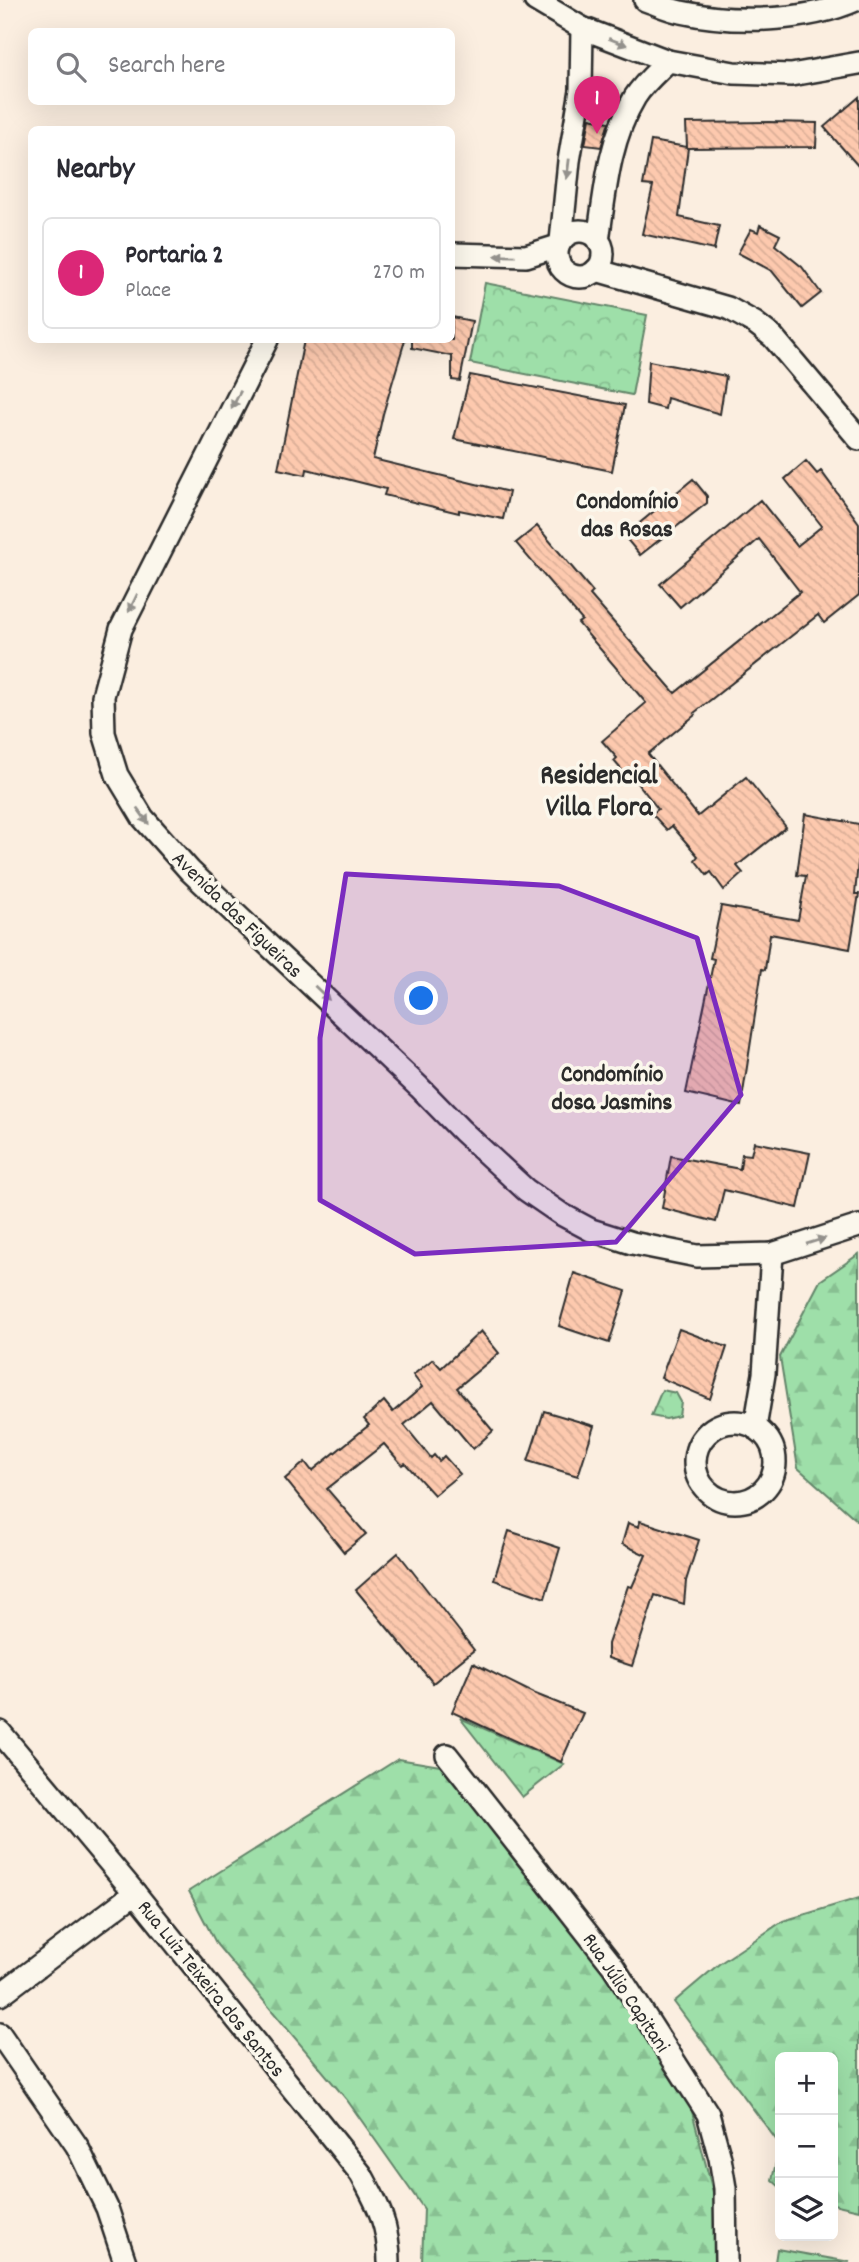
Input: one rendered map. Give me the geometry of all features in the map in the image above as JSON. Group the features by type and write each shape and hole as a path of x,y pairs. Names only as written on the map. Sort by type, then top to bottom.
{"street":[{"path":"535,0 582,28 668,61 734,73 791,75 859,63"},
{"path":"645,0 681,12 743,20 792,16 842,6 856,0"},
{"path":"582,28 581,90 569,161 558,261 567,274 582,277 597,270 727,307 755,323 773,337 859,439"},
{"path":"598,241 608,169 621,127 635,97 668,61"},
{"path":"455,254 526,256 559,243 566,235 580,231 593,235 598,241 603,256 597,270"},
{"name":"Avenida das Figueiras","path":"265,343 121,629 103,696 104,733 117,775 143,818 190,871 409,1077 461,1131 526,1190 561,1214 591,1230 632,1243 697,1256 772,1254 859,1226"},
{"path":"755,1428 764,1374 772,1254"},
{"name":"Rua Luiz Teixeira dos Santos","path":"0,1732 361,2174 381,2211 389,2239 389,2262"},
{"name":"Rua Júlio Capitani","path":"447,1755 613,1966 708,2114 725,2188 726,2262"},
{"path":"0,1995 135,1894"},
{"path":"0,2034 77,2146 107,2208 125,2262"}],"highlighted area":[{"path":"346,874 559,886 697,938 741,1095 616,1242 415,1254 320,1200 320,1038"}],"green space":[{"path":"485,283 647,315 632,395 470,363"},
{"path":"859,1254 859,1522 798,1468 780,1357 820,1281"},
{"path":"662,1390 676,1393 681,1402 679,1416 666,1419 651,1416"},
{"path":"460,1718 564,1764 522,1797"},
{"path":"398,1759 440,1766 502,1836 606,1966 688,2096 719,2215 717,2262 422,2262 424,2209 347,2100 217,1945 189,1891"},
{"path":"859,1898 859,2210 838,2205 838,2052 775,2052 775,2138 674,2002 719,1964 783,1921"},
{"path":"777,2249 850,2262 775,2262"}],"building":[{"path":"859,97 859,167 824,127"},
{"path":"590,118 609,122 601,147 585,145"},
{"path":"686,123 817,123 816,147 688,148 679,217 719,226 714,250 642,234 653,186 643,185 651,141 687,147"},
{"path":"760,225 780,235 775,245 802,267 821,293 802,308 772,271 738,253 751,229 758,232"},
{"path":"455,318 472,321 460,381 452,380 452,356 412,348 412,343 455,343"},
{"path":"303,343 404,343 373,459 509,492 503,519 459,510 459,513 384,495 386,489 307,469 306,475 278,469"},
{"path":"649,361 726,376 720,414 667,398 665,409 646,404"},
{"path":"470,375 625,405 612,471 454,439"},
{"path":"806,461 817,474 821,471 859,523 859,595 824,623 818,615 694,713 695,715 648,754 698,816 746,777 786,827 737,866 743,873 724,890 711,872 707,875 695,860 698,856 672,826 667,830 652,814 658,809 630,773 626,775 614,761 617,758 602,741 646,703 578,623 582,620 516,543 537,526 593,592 590,595 675,693 800,592 759,539 680,607 660,584 760,500 797,546 822,526 785,479"},
{"path":"693,479 707,496 707,503 640,555 624,536"},
{"path":"805,814 859,824 855,894 859,894 850,949 770,934 741,1106 686,1093 714,959 710,958 721,906 798,920 806,876 797,875"},
{"path":"754,1142 810,1153 798,1208 724,1190 716,1222 662,1208 671,1156 740,1169 742,1154 751,1155"},
{"path":"574,1273 626,1291 609,1343 559,1326"},
{"path":"679,1329 727,1347 710,1399 661,1378"},
{"path":"481,1331 499,1353 457,1388 493,1431 473,1449 433,1401 404,1425 431,1458 434,1455 439,1461 444,1456 460,1474 434,1495 384,1444 327,1489 366,1534 344,1552 285,1479 305,1462 312,1471 369,1425 364,1419 384,1401 393,1412 422,1387 413,1375 433,1359 441,1368"},
{"path":"544,1411 594,1426 578,1476 528,1461"},
{"path":"640,1521 699,1540 686,1581 684,1604 655,1595 632,1666 608,1658 608,1644 628,1586 632,1587 646,1555 622,1544 628,1523 639,1527"},
{"path":"509,1531 560,1548 545,1598 494,1580"},
{"path":"398,1553 474,1650 433,1683 356,1590"},
{"path":"473,1663 533,1693 583,1713 561,1762 452,1712"}],"place":[{"name":"Portaria 2","path":"597,134"}],"district":[{"name":"Condomínio das Rosas","path":"627,514"},
{"name":"Residencial Villa Flora","path":"599,789"},
{"name":"Condomínio dosa Jasmins","path":"612,1087"}]}
